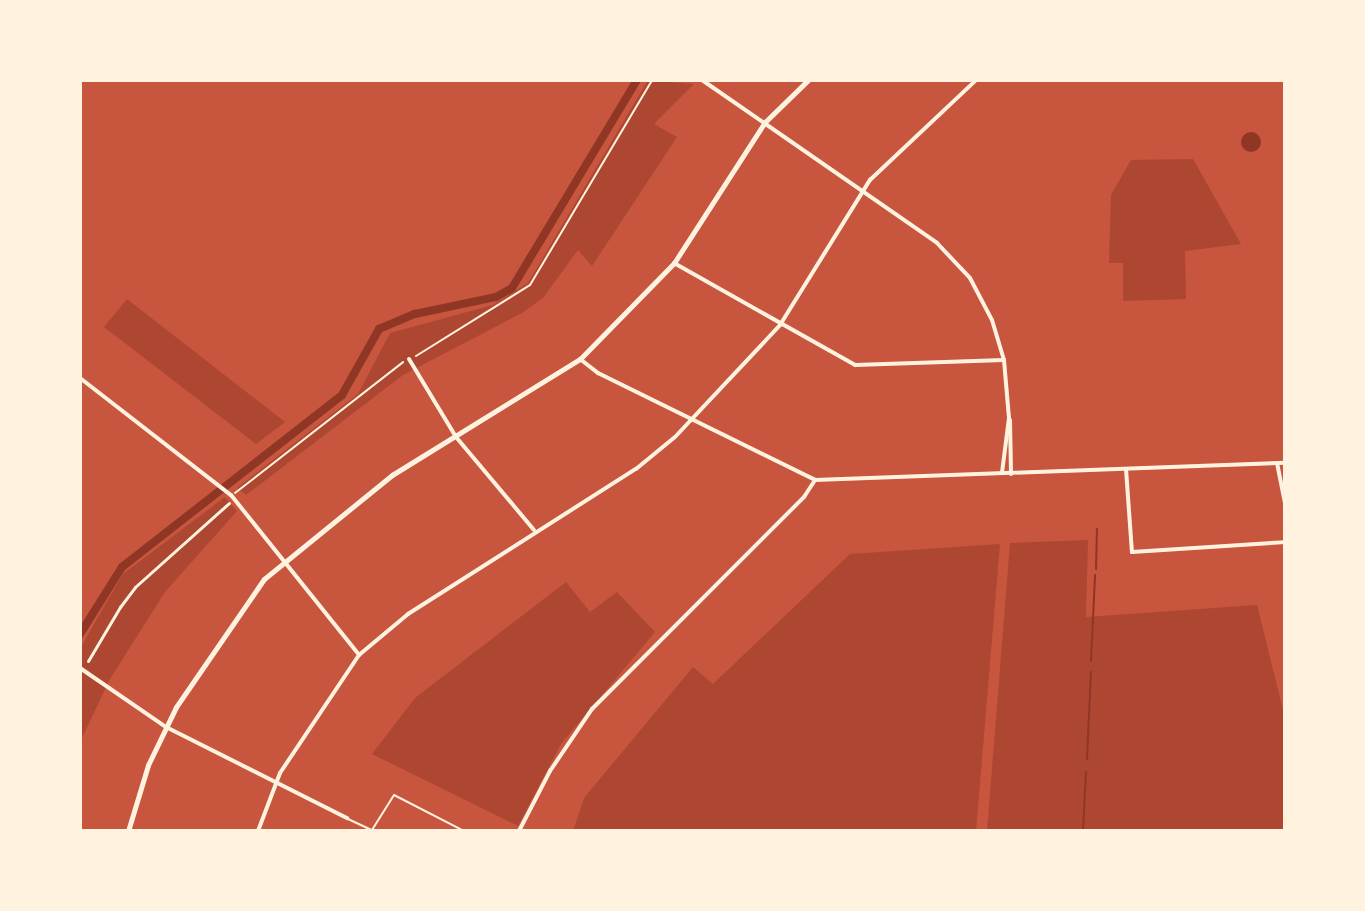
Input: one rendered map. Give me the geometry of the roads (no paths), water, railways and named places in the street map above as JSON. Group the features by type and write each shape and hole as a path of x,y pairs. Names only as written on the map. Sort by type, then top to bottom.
{"main road":[{"path":"128,831 166,727 217,641 285,558 380,484 580,359 674,263 765,122 808,80"}],"street":[{"path":"702,80 937,243 970,278 992,320 1004,360 1011,474"},
{"path":"258,831 274,783 359,655 408,614 534,530 650,459 692,421 780,325 864,191 976,80"},
{"path":"674,263 855,365 1004,360"},
{"path":"409,359 456,437 534,530"},
{"path":"580,359 692,421 815,480 1285,463"},
{"path":"80,378 233,494 359,655"},
{"path":"1002,474 1009,418"},
{"path":"1277,463 1285,503"},
{"path":"1126,469 1132,552 1285,542"},
{"path":"519,831 550,771 592,709 804,497 815,480"},
{"path":"88,661 120,607 229,503"},
{"path":"80,668 166,727 347,818"}],"lane":[{"path":"347,818 372,830 394,795 464,831"}],"waterway":[{"path":"80,634 122,567 342,395 379,329 415,314 496,297 512,288 637,80"},
{"path":"1096,569 1097,529"},
{"path":"1091,661 1095,575"},
{"path":"1087,759 1091,672"},
{"path":"1083,831 1086,772"}]}
